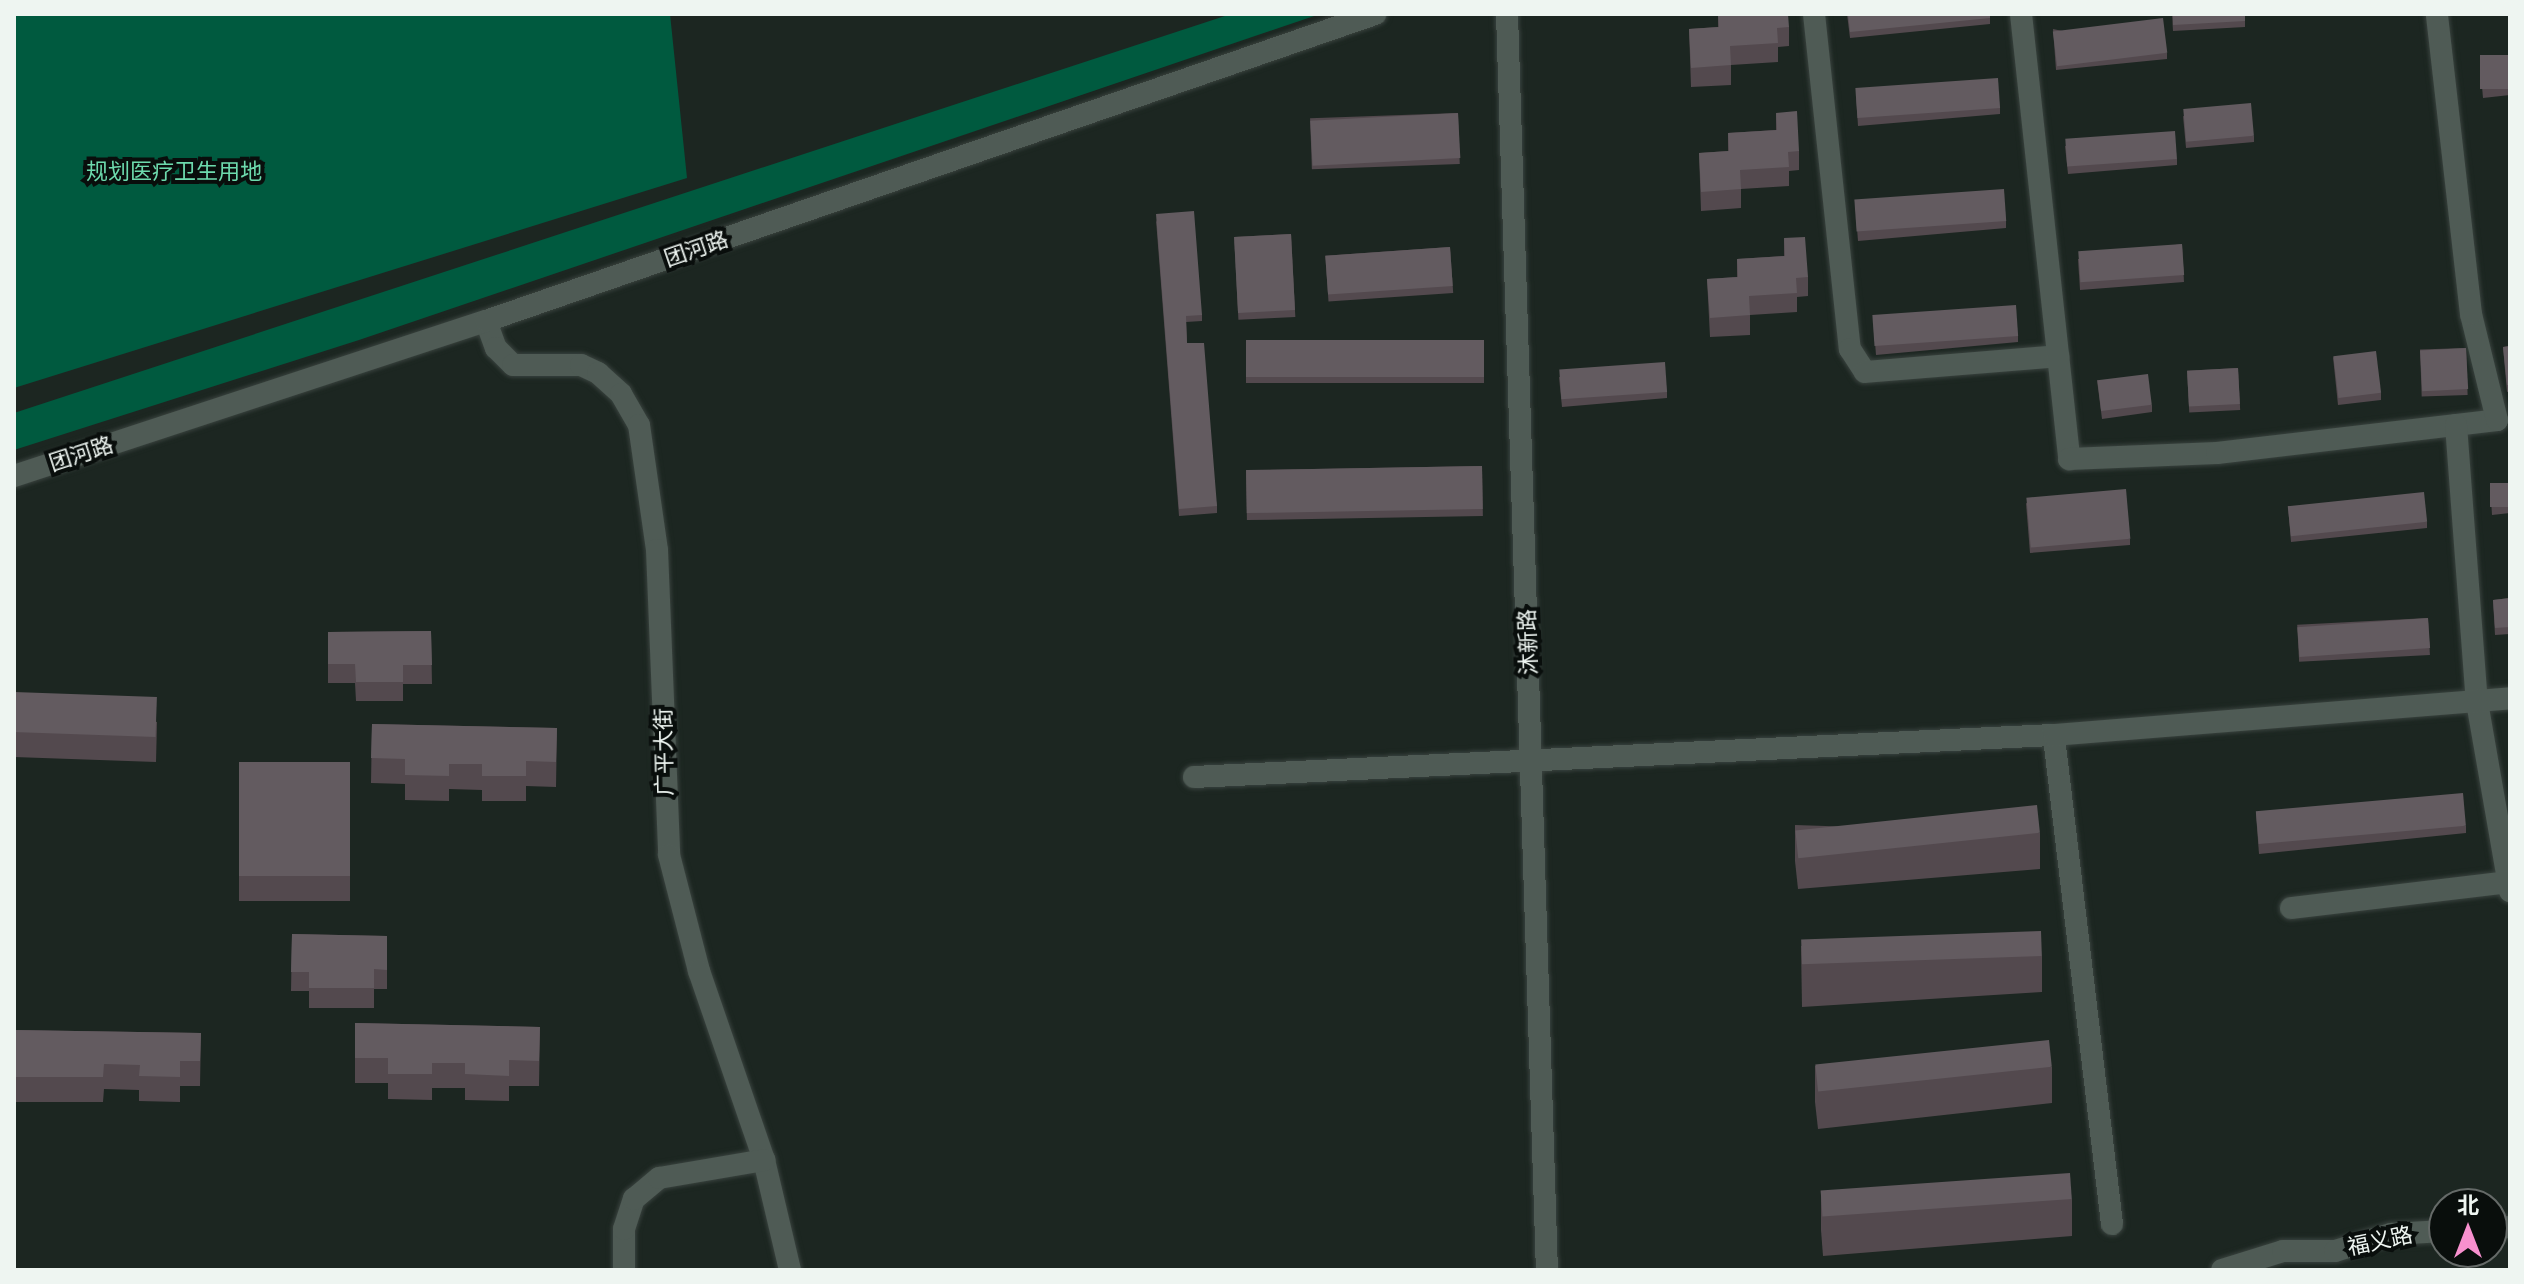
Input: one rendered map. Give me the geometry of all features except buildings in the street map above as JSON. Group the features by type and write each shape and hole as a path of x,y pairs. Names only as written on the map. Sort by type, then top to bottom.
{"street":[{"name":"团河路","path":"14,476 486,321 1375,14"},
{"name":"沐新路","path":"1507,14 1547,1270"},
{"path":"1814,14 1850,349 1865,372 2058,356"},
{"path":"2021,14 2069,459 2217,453 2503,420 2471,314 2437,14"},
{"name":"广平大街","path":"486,321 496,348 513,365 581,365 621,394 639,425 657,550 669,855 699,971 764,1160 790,1270"},
{"path":"2456,425 2477,702 2510,891"},
{"path":"1194,777 2054,735 2510,698"},
{"path":"2054,735 2112,1224"},
{"path":"2291,908 2510,882"},
{"path":"624,1270 624,1229 634,1199 659,1178 764,1160"},
{"name":"福义路","path":"2222,1270 2283,1251 2335,1260 2391,1234 2428,1232"}],"green space":[{"name":"规划医疗卫生用地","path":"14,14 670,14 687,178 14,388"},
{"path":"1231,14 1320,14 359,340 14,450 14,413"}]}
